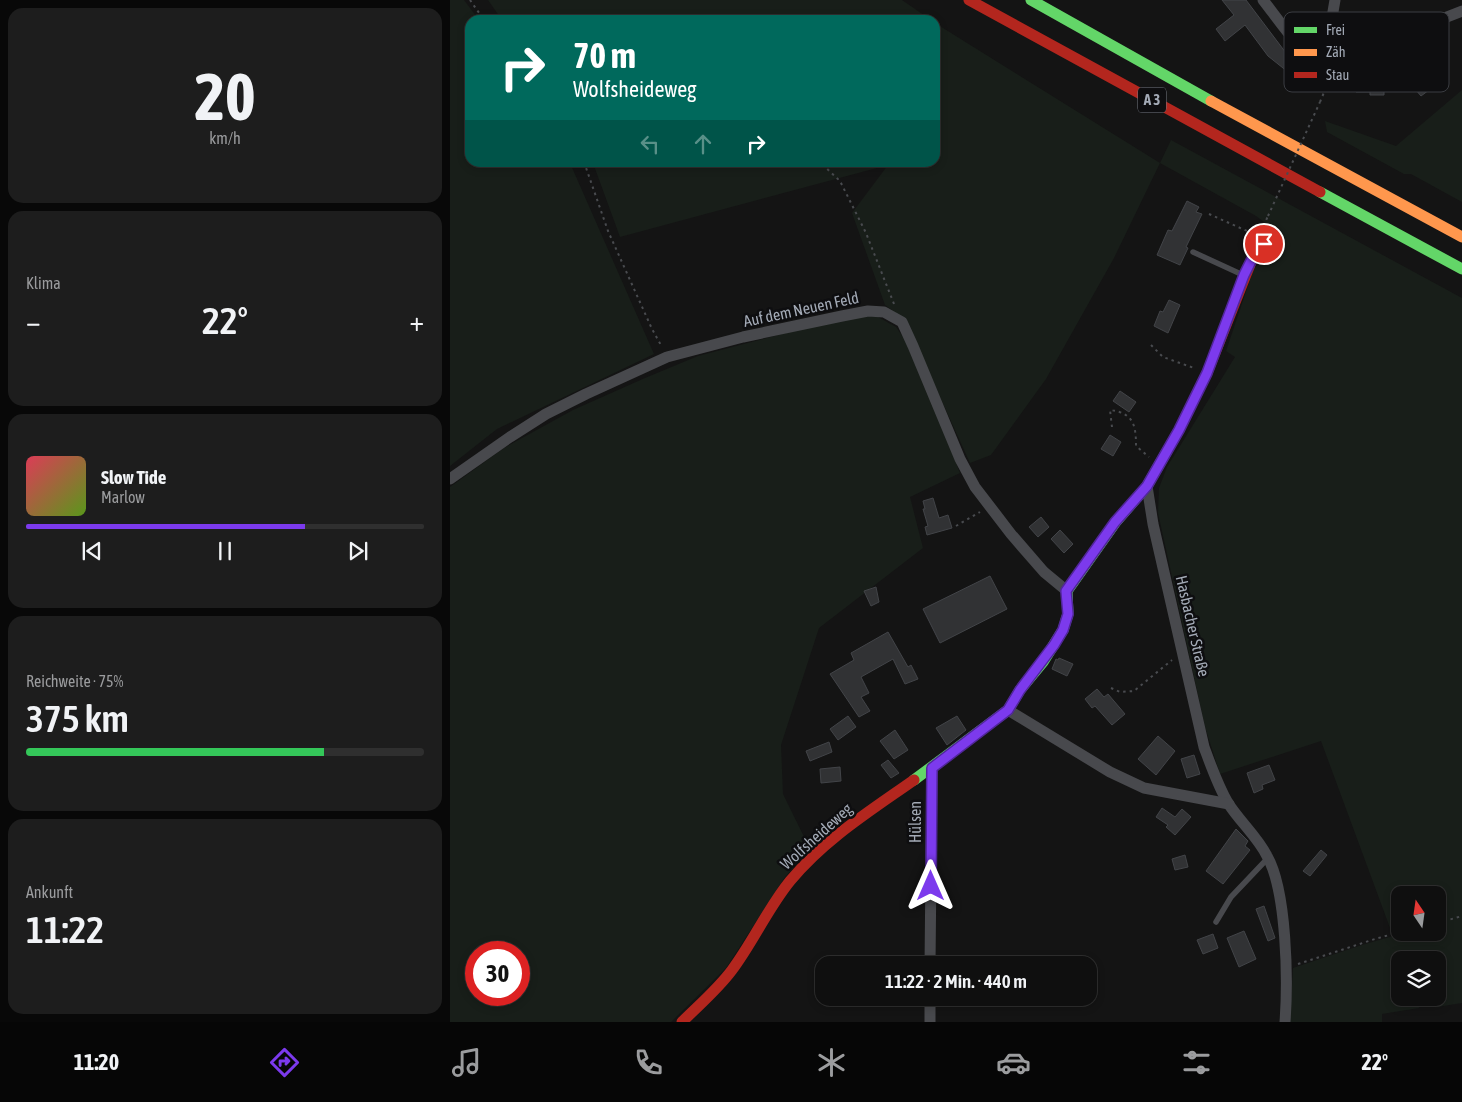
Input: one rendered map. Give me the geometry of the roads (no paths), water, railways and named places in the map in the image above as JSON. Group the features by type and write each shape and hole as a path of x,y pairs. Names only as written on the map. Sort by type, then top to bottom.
{"main road":[{"name":"A 3","path":"969,0 1462,269"},
{"name":"A 3","path":"1031,0 1462,237"},
{"path":"1066,591 1115,522 1147,486 1179,430 1207,373 1244,275 1253,257 1264,244"},
{"name":"Wolfsheideweg","path":"682,1022 715,990 732,970 790,881 814,855 845,828 932,768 1008,710 1063,630 1068,614 1066,591"}],"street":[{"path":"1263,0 1284,26"},
{"path":"1449,16 1462,11"},
{"name":"Auf dem Neuen Feld","path":"450,478 546,414 667,358 751,336 842,316 868,311 884,312 902,322 960,459 975,487 989,507 1044,572 1066,591"},
{"name":"Hasbacher Straße","path":"1147,486 1204,747 1215,776 1229,804 1259,843 1268,857 1274,872 1280,906 1286,967 1285,1022"},
{"path":"1008,710 1110,772 1144,788 1229,804"},
{"name":"Hülsen","path":"930,956 932,768"},
{"path":"930,1006 930,1022"}],"lane":[{"path":"1193,252 1244,275"},
{"path":"1216,922 1231,897 1268,857"}]}
